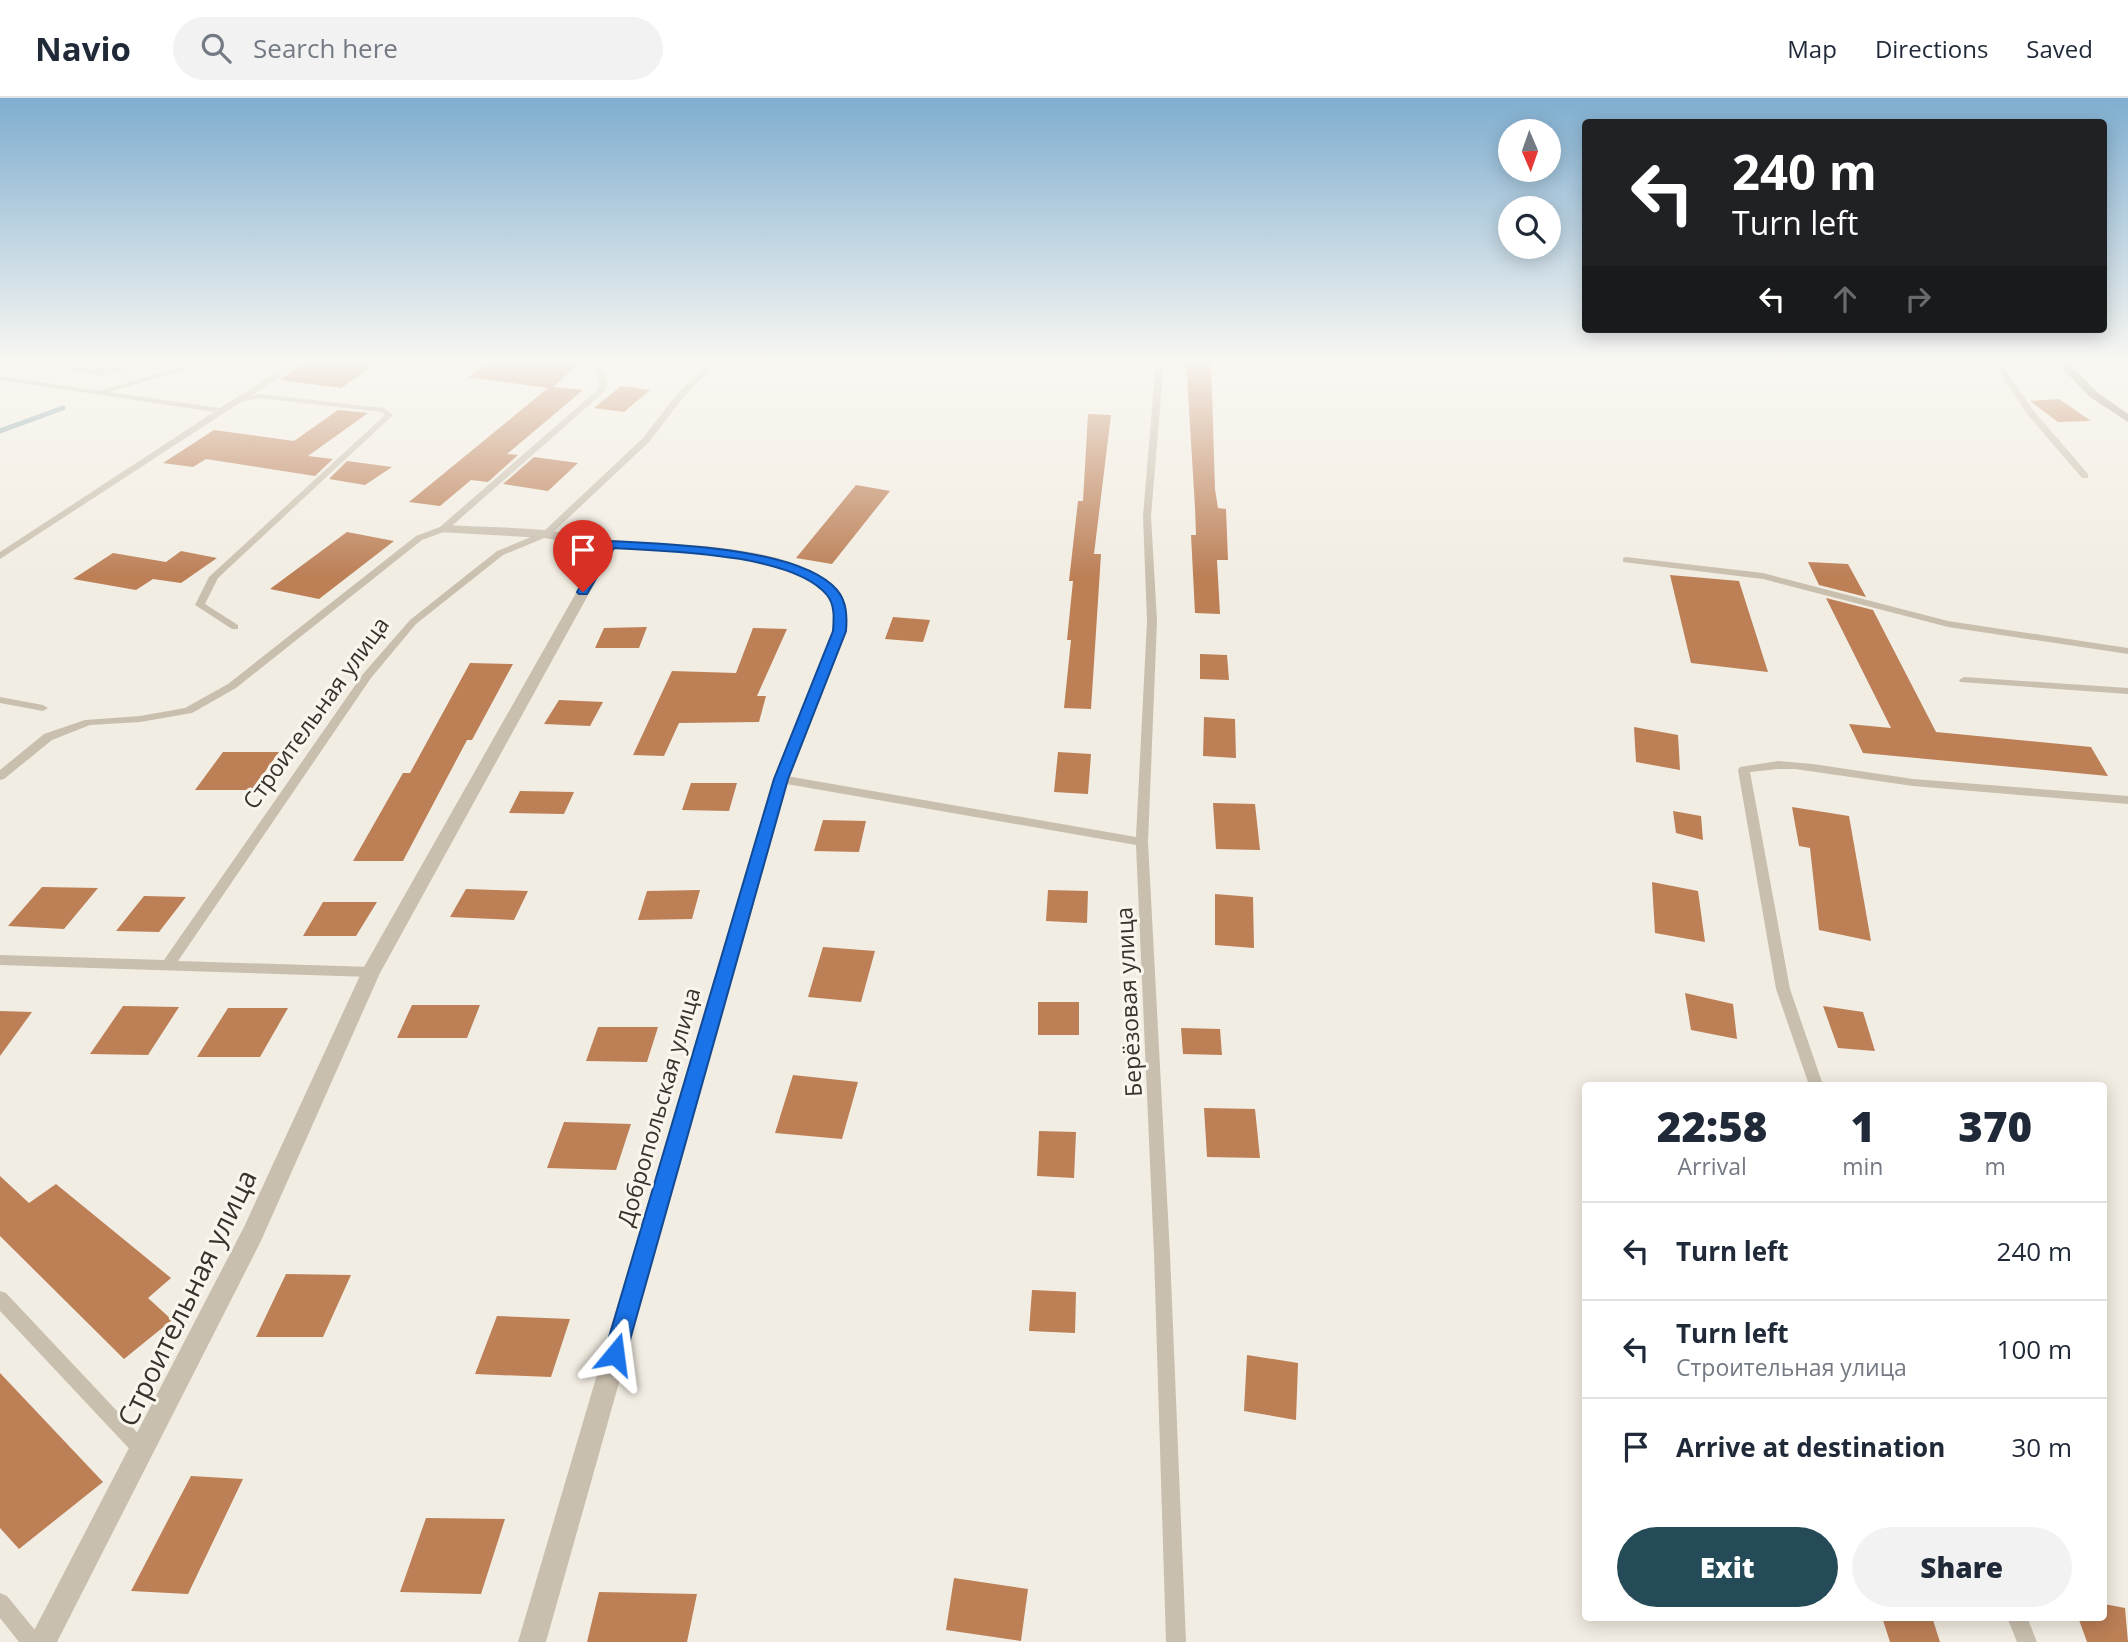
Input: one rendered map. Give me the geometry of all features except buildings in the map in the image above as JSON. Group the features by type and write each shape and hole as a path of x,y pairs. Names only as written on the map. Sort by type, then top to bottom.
{"street":[{"path":"443,529 545,534 610,544"},
{"name":"Добропольская улица","path":"532,1642 781,779 839,631 841,612 831,592 799,571 757,558 716,551 610,544"},
{"name":"Строительная улица","path":"42,1642 143,1451 252,1235 371,972 610,544"}],"lane":[{"path":"0,556 189,432"},
{"path":"234,627 200,605 214,577 371,432"},
{"path":"0,776 48,737 89,722 140,719 188,710 221,692 419,538 443,529 553,432"},
{"path":"545,534 638,448 651,432"},
{"name":"Берёзовая улица","path":"1154,432 1147,516 1152,621 1142,842 1162,1254 1176,1642"},
{"path":"2047,432 2085,476"},
{"name":"Строительная улица","path":"168,964 367,676 398,638 413,622 500,552 545,534"},
{"path":"1626,560 1763,576 1948,624 2128,651"},
{"path":"1964,680 2128,691"},
{"path":"0,700 43,708"},
{"path":"1815,1082 1783,989 1744,770 1760,765 1784,765 1884,779 2128,800"},
{"path":"781,779 1142,842"},
{"path":"0,960 371,972"},
{"path":"0,1299 143,1451"},
{"path":"0,1603 32,1642"},
{"path":"2019,1621 2027,1642"}],"route":[{"path":"583,592 610,544 716,551 757,558 799,571 831,592 841,612 839,631 781,779 615,1354"}]}
